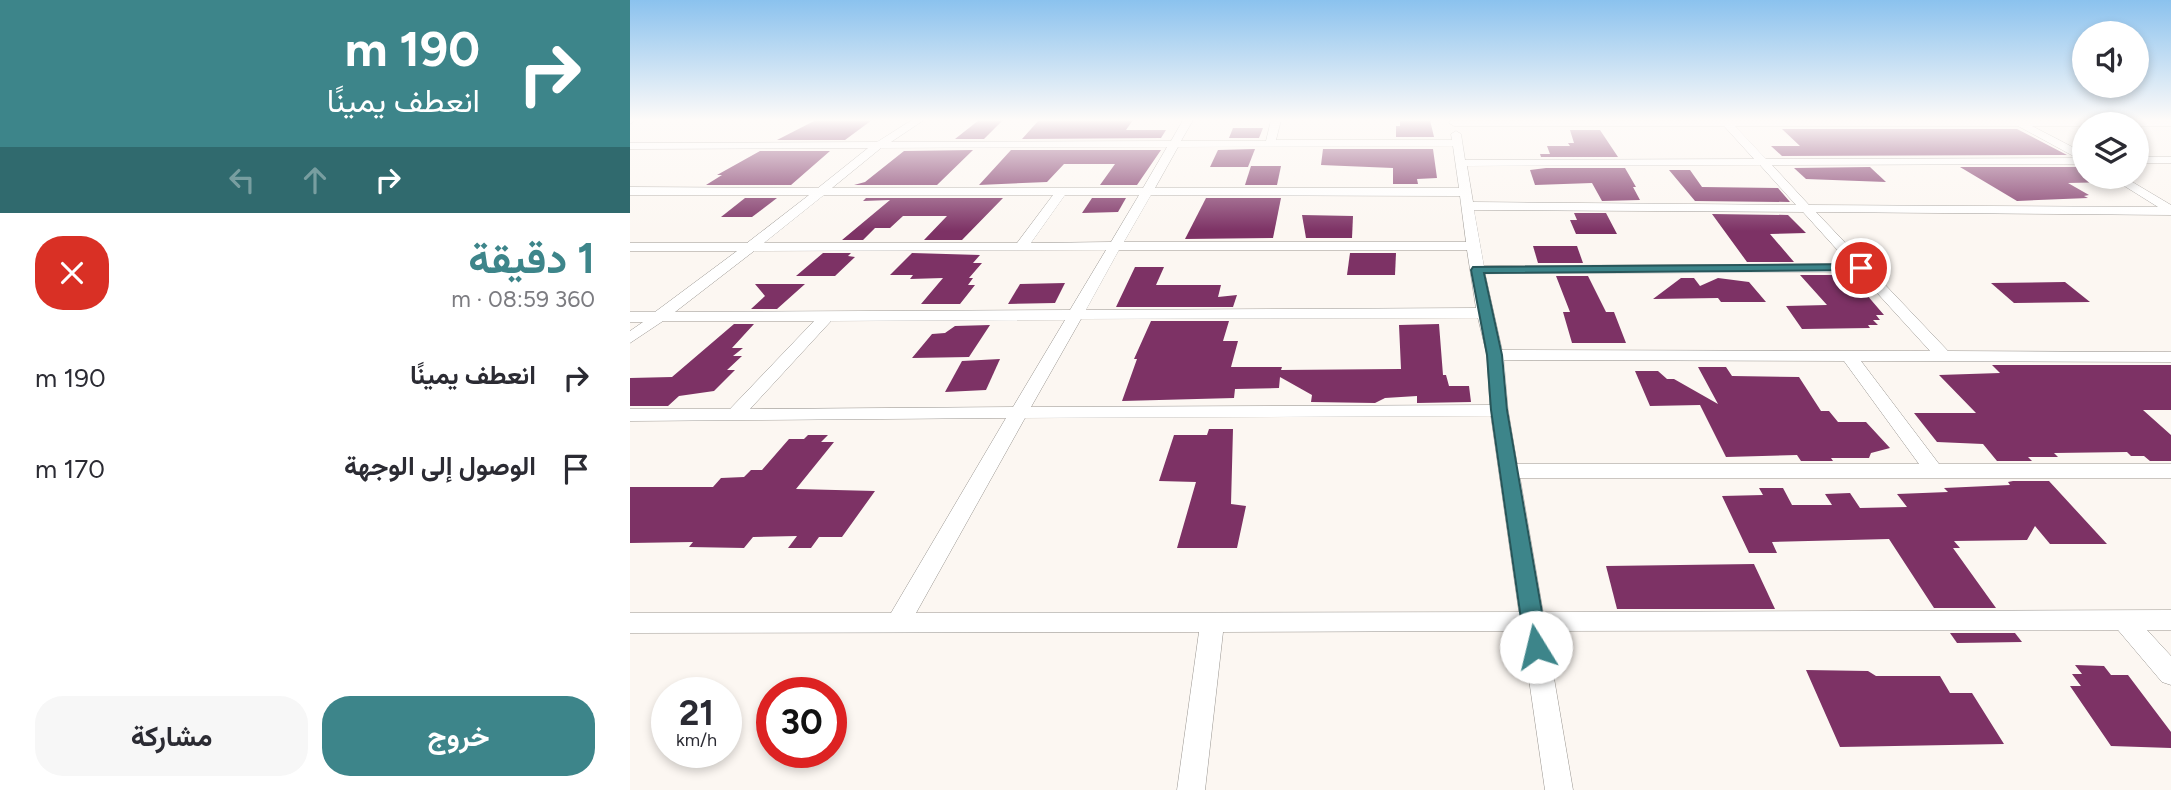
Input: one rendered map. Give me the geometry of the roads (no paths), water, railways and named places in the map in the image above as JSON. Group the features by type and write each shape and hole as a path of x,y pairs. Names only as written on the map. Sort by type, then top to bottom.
{"street":[{"path":"630,338 864,157"},
{"path":"898,622 1167,157"},
{"path":"1459,157 1484,313 1495,355 1499,410 1559,790"},
{"path":"1758,157 1944,357"},
{"path":"1460,163 2072,159"},
{"path":"2149,160 2171,160"},
{"path":"2135,189 2171,211"},
{"path":"630,191 1147,191 1808,209 2171,211"},
{"path":"1021,247 1062,191"},
{"path":"630,247 1473,246"},
{"path":"1477,270 1861,268"},
{"path":"630,317 1484,313"},
{"path":"734,415 827,316"},
{"path":"1495,355 2171,357"},
{"path":"1849,356 1933,470"},
{"path":"630,415 1499,410"},
{"path":"1509,471 2171,471"},
{"path":"2124,620 2171,674"},
{"path":"630,623 2171,620"},
{"path":"1191,790 1212,622"}]}
